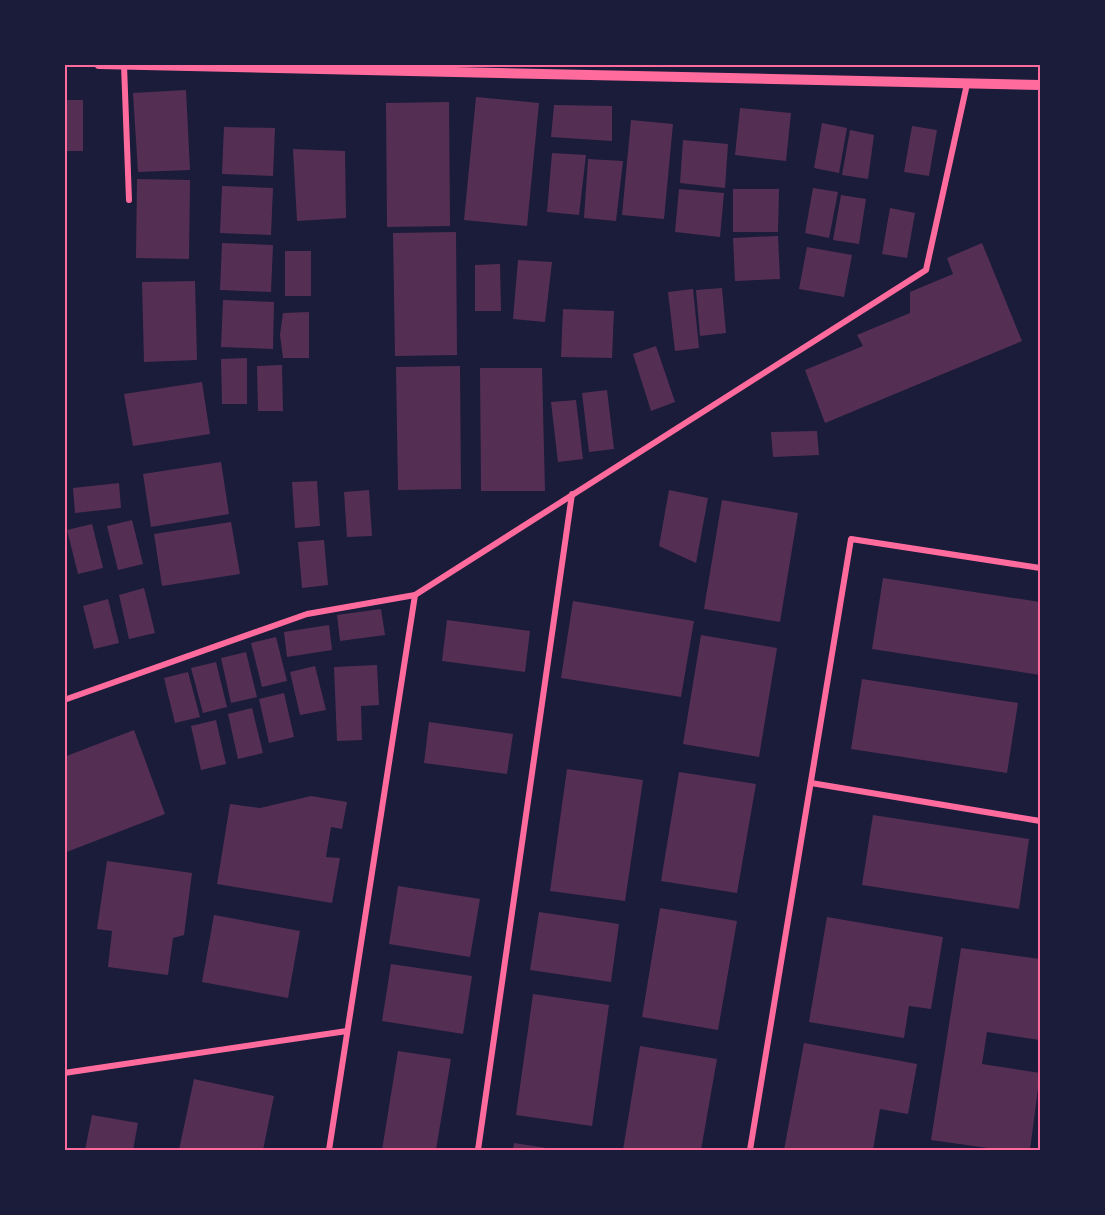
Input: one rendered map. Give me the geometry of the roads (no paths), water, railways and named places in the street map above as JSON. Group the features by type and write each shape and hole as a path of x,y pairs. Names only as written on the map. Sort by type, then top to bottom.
{"street":[{"path":"99,64 1041,85"},
{"path":"124,65 129,200"},
{"path":"64,700 306,614 414,595 926,270 967,84"},
{"path":"478,1150 572,494"},
{"path":"750,1150 851,538 1041,567"},
{"path":"329,1150 414,595"},
{"path":"811,783 1041,821"},
{"path":"64,1073 347,1031"}]}
